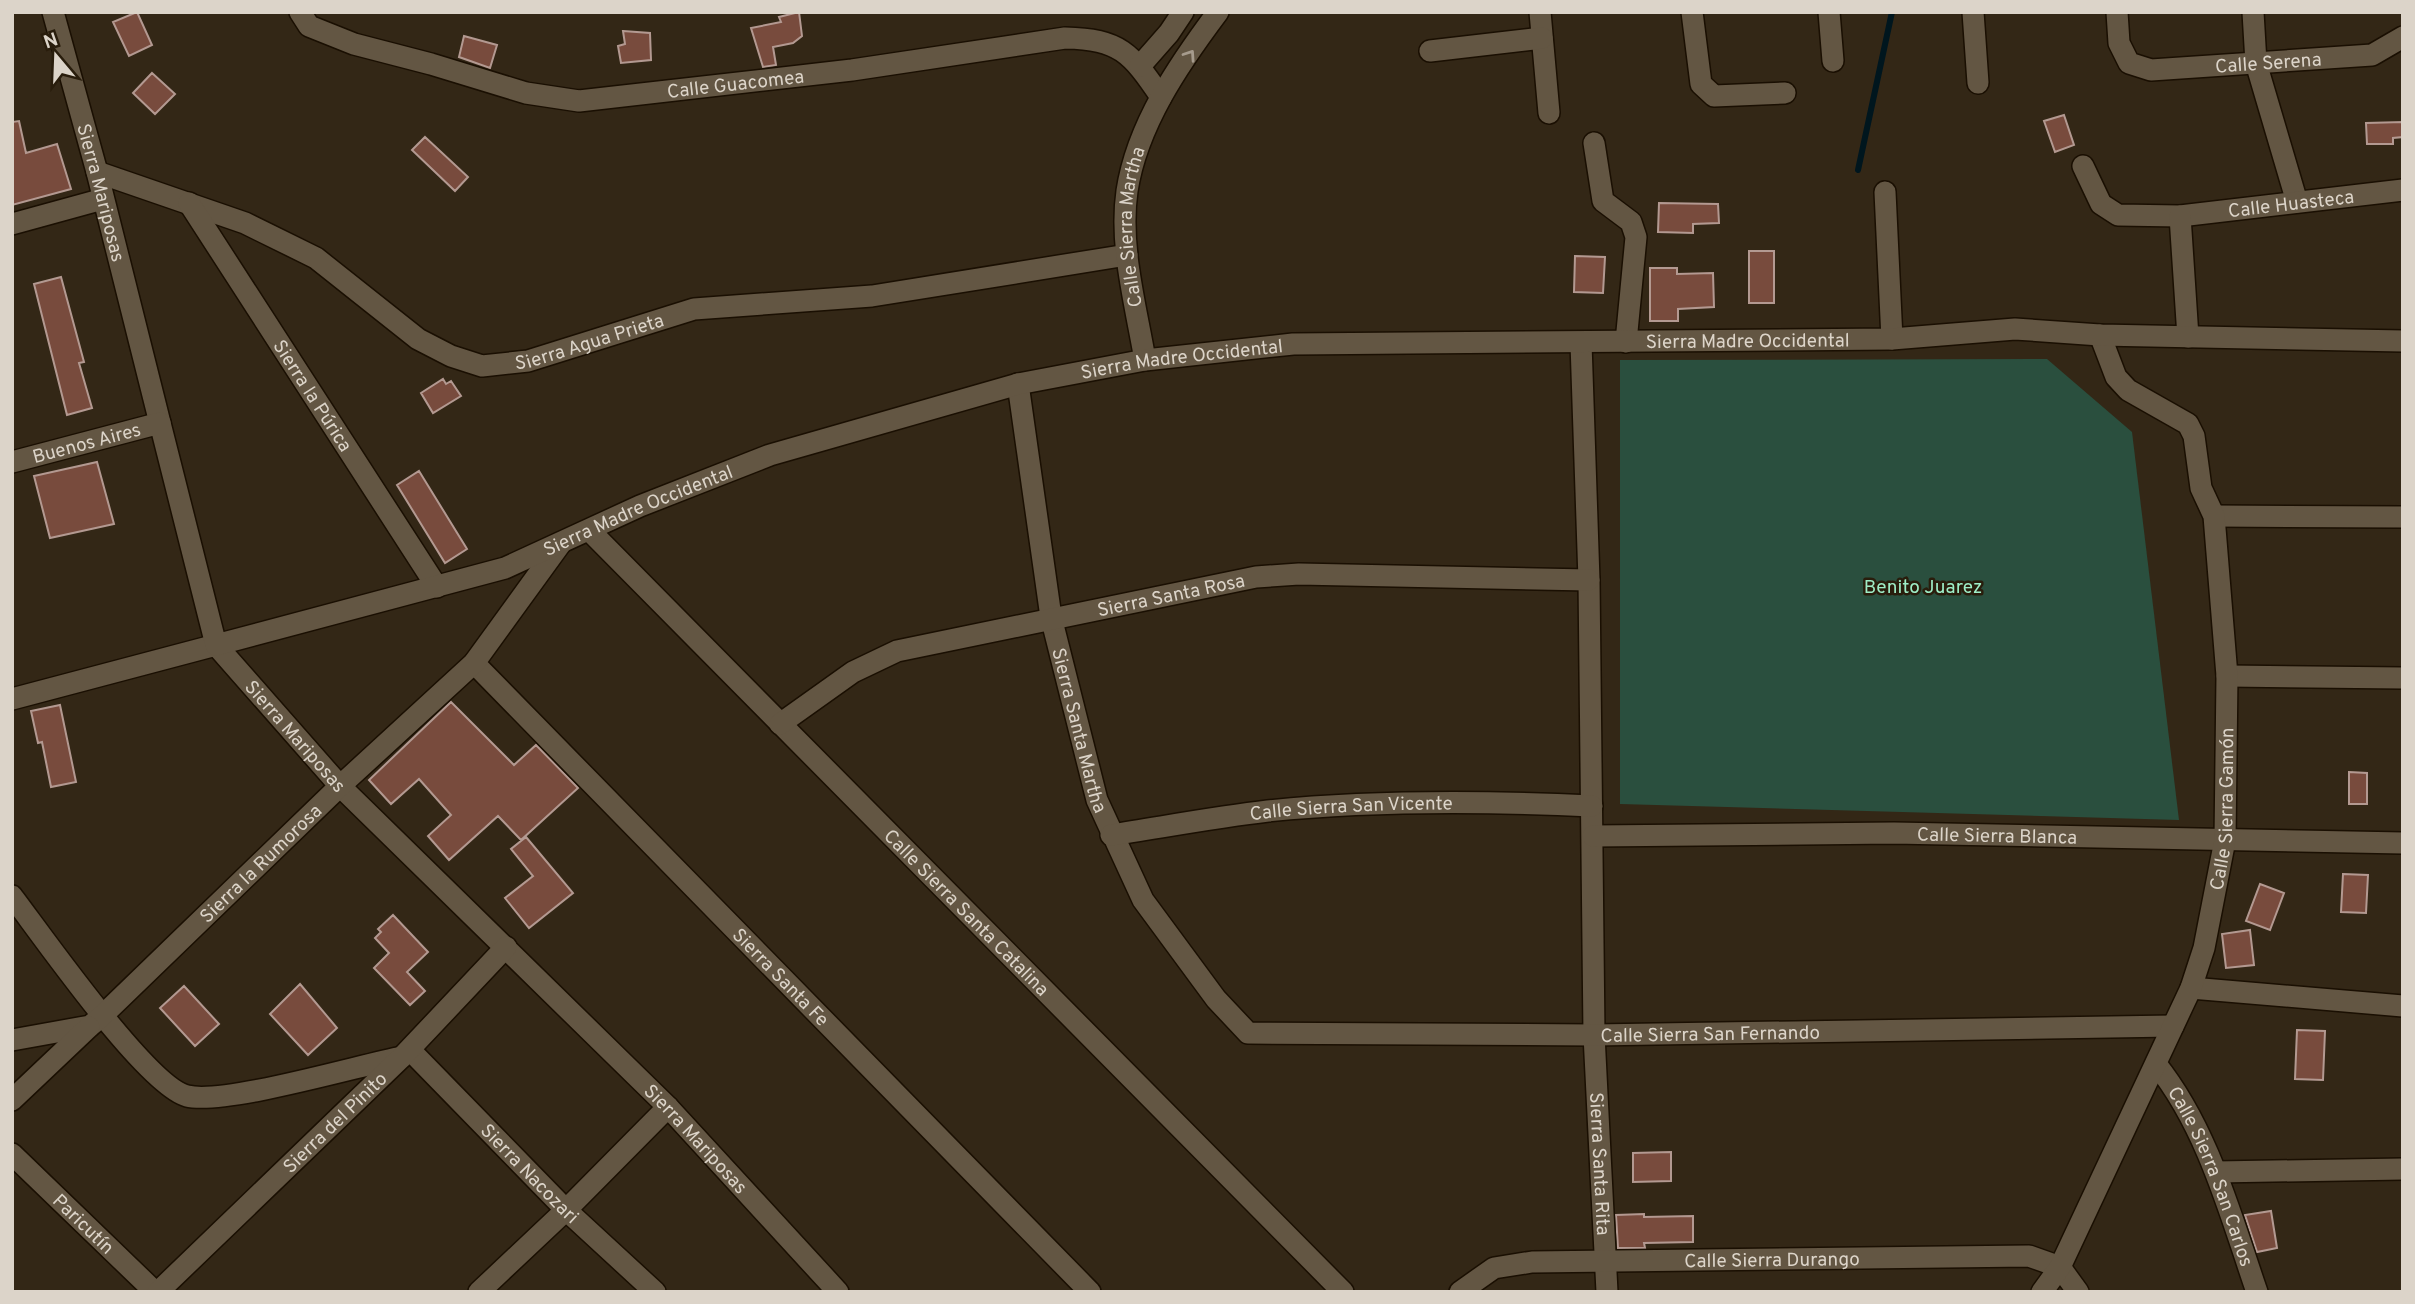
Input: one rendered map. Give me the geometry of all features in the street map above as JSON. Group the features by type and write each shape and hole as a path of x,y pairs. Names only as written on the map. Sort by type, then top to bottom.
{"street":[{"name":"Sierra Mariposas","path":"53,12 97,172 216,645 340,786 668,1107 838,1292"},
{"name":"Calle Guacomea","path":"299,12 309,26 354,44 526,93 579,101 852,70 1065,38 1094,38 1114,44 1140,66 1161,97"},
{"path":"1140,66 1169,33 1183,12"},
{"path":"1161,97 1218,12"},
{"path":"1540,12 1549,113"},
{"path":"1692,12 1701,84 1714,96 1785,93"},
{"path":"1829,12 1833,61"},
{"path":"1973,12 1978,83"},
{"name":"Calle Serena","path":"2117,12 2119,43 2129,62 2151,70 2372,55 2403,37"},
{"path":"2253,12 2256,63 2297,202"},
{"path":"1430,51 1542,38"},
{"name":"Calle Sierra Martha","path":"1145,360 1127,256 1127,193 1134,161 1161,97"},
{"path":"1594,143 1603,201 1631,222 1636,237 1626,342"},
{"name":"Calle Huasteca","path":"2083,166 2101,204 2112,213 2180,216 2403,190"},
{"name":"Sierra Agua Prieta","path":"97,172 245,223 316,258 418,339 451,356 482,366 528,361 694,309 872,296 1127,256"},
{"path":"1885,192 1892,340"},
{"path":"12,224 103,199"},
{"name":"Sierra la Púrica","path":"189,203 437,587"},
{"path":"2180,216 2188,337"},
{"name":"Sierra Madre Occidental","path":"12,699 505,568 590,531 652,500 770,455 1017,384 1145,360 1293,344 1892,340 2015,329 2100,335 2403,341"},
{"name":"Calle Sierra Gamón","path":"2042,1292 2060,1267 2191,988 2204,948 2225,840 2227,676 2214,516 2202,488 2194,436 2188,424 2128,390 2116,377 2100,335"},
{"name":"Sierra Santa Rita","path":"1581,343 1593,836 1594,1035 1607,1292"},
{"name":"Sierra Santa Martha","path":"1017,384 1051,617 1097,800 1143,900 1168,937 1234,1020 1248,1033"},
{"name":"Buenos Aires","path":"12,462 160,423"},
{"path":"2214,516 2403,517"},
{"name":"Calle Sierra Santa Catalina","path":"590,531 1343,1292"},
{"name":"Sierra la Rumorosa","path":"12,1100 340,786 474,663 561,543"},
{"name":"Sierra Santa Rosa","path":"780,724 875,659 898,651 1206,586 1299,574 1588,580"},
{"name":"Sierra Santa Fe","path":"474,663 1090,1292"},
{"path":"2227,676 2403,678"},
{"name":"Calle Sierra San Vicente","path":"1111,835 1267,811 1345,805 1532,803 1592,806"},
{"name":"Calle Sierra Blanca","path":"1593,836 1894,833 2403,843"},
{"path":"12,895 96,1021 163,1082 186,1096 203,1098 236,1093 407,1053"},
{"name":"Sierra del Pinito","path":"157,1292 407,1053 506,947"},
{"path":"2191,988 2403,1006"},
{"path":"12,1040 96,1021"},
{"name":"Calle Sierra San Fernando","path":"1248,1033 1594,1035 2173,1026"},
{"name":"Sierra Nacozari","path":"407,1053 566,1210 655,1292"},
{"name":"Calle Sierra San Carlos","path":"2156,1064 2179,1096 2216,1171 2257,1292"},
{"path":"480,1292 668,1107"},
{"name":"Paricutín","path":"12,1154 157,1292"},
{"path":"2216,1171 2403,1169"},
{"name":"Calle Sierra Durango","path":"1460,1292 1494,1268 1532,1262 1606,1264 1727,1258 2029,1256 2060,1267"},
{"path":"2060,1267 2078,1292"}],"green space":[{"name":"Benito Juarez","path":"2047,359 2132,432 2179,820 1620,804 1620,360"}],"building":[{"path":"137,12 152,45 129,56 113,22"},
{"path":"799,12 802,36 793,43 773,47 776,65 763,67 751,28 781,22 779,17"},
{"path":"623,31 650,33 651,60 621,63 618,46 625,44"},
{"path":"464,36 497,45 490,68 459,57"},
{"path":"152,73 175,94 155,114 133,93"},
{"path":"2064,115 2074,145 2055,152 2044,121"},
{"path":"19,121 26,153 57,144 71,189 12,205 12,122"},
{"path":"2403,122 2403,137 2393,138 2393,144 2367,144 2366,123"},
{"path":"425,137 468,177 455,191 412,150"},
{"path":"1659,203 1718,204 1719,223 1693,224 1693,233 1658,232"},
{"path":"1749,251 1774,251 1774,303 1749,303"},
{"path":"1575,256 1605,257 1603,293 1574,292"},
{"path":"1650,268 1677,268 1677,274 1713,273 1714,307 1678,309 1678,321 1650,321"},
{"path":"61,277 84,362 79,363 92,408 67,415 34,284"},
{"path":"443,379 446,384 451,381 461,396 433,413 421,393"},
{"path":"97,462 114,524 50,538 34,476"},
{"path":"419,471 467,549 445,563 397,485"},
{"path":"451,702 514,765 536,745 578,788 521,840 498,816 449,860 428,836 451,815 419,779 391,804 369,780"},
{"path":"60,705 76,782 51,787 42,742 38,743 31,711"},
{"path":"2349,772 2367,773 2367,804 2349,804"},
{"path":"526,837 573,893 529,928 505,898 533,876 511,849"},
{"path":"2343,874 2368,875 2366,913 2341,912"},
{"path":"2260,884 2284,893 2270,930 2246,921"},
{"path":"393,915 428,952 407,972 425,991 410,1005 374,968 389,953 375,938 381,932 378,929"},
{"path":"2250,930 2254,965 2226,968 2222,934"},
{"path":"300,984 337,1028 308,1055 270,1014"},
{"path":"184,986 219,1024 195,1046 160,1008"},
{"path":"2297,1030 2325,1031 2323,1080 2295,1079"},
{"path":"1671,1152 1671,1181 1633,1182 1633,1153"},
{"path":"2271,1211 2277,1248 2257,1252 2245,1215"},
{"path":"1644,1214 1644,1217 1693,1216 1693,1242 1644,1243 1645,1248 1618,1248 1616,1215"}],"waterway":[{"path":"1858,170 1892,12"}]}
